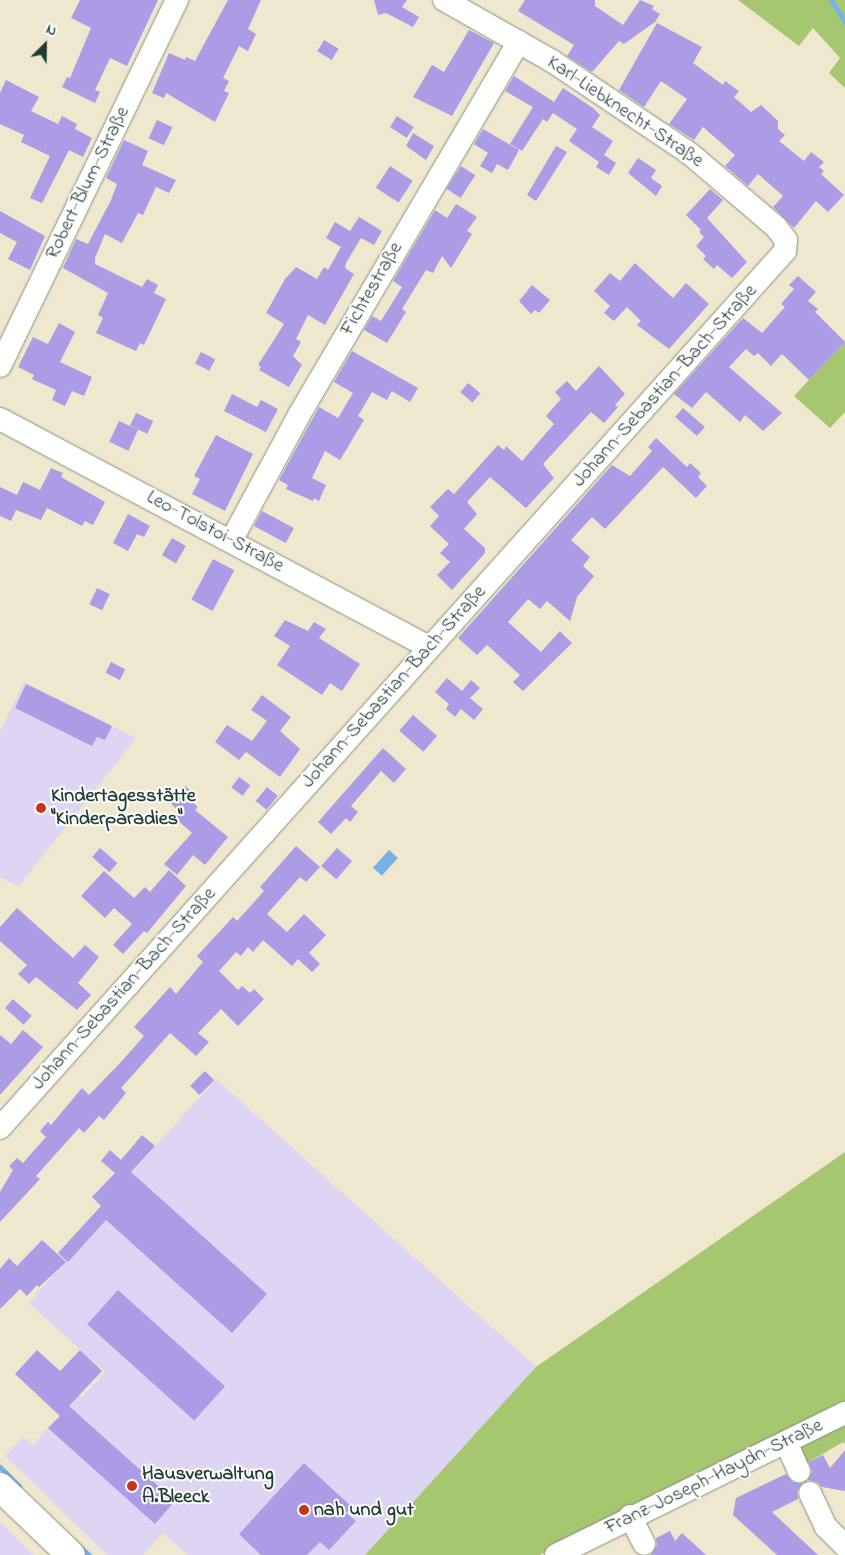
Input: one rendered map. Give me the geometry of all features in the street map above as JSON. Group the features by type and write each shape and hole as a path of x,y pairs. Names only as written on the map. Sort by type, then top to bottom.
{"main road":[{"path":"0,1487 71,1555"}],"street":[{"name":"Robert-Blum-Straße","path":"0,366 177,0"},
{"name":"Karl-Liebknecht-Straße","path":"444,0 519,42 689,153 776,227 787,245"},
{"name":"Fichtestraße","path":"231,541 299,415 519,42"},
{"name":"Johann-Sebastian-Bach-Straße","path":"0,1128 776,263 787,245"},
{"name":"Leo-Tolstoi-Straße","path":"0,419 429,648"},
{"name":"Franz-Joseph-Haydn-Straße","path":"556,1555 630,1516 845,1413"},
{"path":"786,1442 800,1471"},
{"path":"810,1493 826,1527 845,1546"},
{"path":"630,1516 644,1544"}],"shaded area":[{"name":"Kindertagesstätte \"Kinderparadies\"","path":"24,682 136,738 19,886 0,877 0,732"},
{"path":"216,1079 536,1367 365,1555 188,1555 163,1533 143,1555 107,1555 5,1456 23,1437 33,1445 79,1395 82,1397 105,1372 29,1303 57,1271 49,1264"},
{"path":"0,1521 4,1526 33,1555 0,1555"}],"green space":[{"path":"738,0 845,0 845,88 829,73 840,58 813,28 799,46"},
{"path":"845,342 845,412 830,428 794,396"},
{"path":"845,1152 845,1403 540,1555 365,1555 536,1367"},
{"path":"845,1419 845,1444 843,1442 804,1465 800,1444"}],"water":[{"path":"389,850 398,858 382,876 373,868"}],"building":[{"path":"80,0 158,0 127,66 110,58 95,90 100,92 95,103 62,87 67,77 70,78 91,28 71,18"},
{"path":"228,0 261,0 248,29 256,34 248,51 239,46 223,78 229,81 224,91 229,93 215,122 166,93 164,98 152,93 169,53 185,60 186,57 195,61"},
{"path":"374,0 407,0 402,7 419,17 413,27 386,13 378,15"},
{"path":"525,0 595,0 595,6 623,25 640,0 654,6 652,9 660,14 655,22 624,44 619,41 592,72 567,56 574,45 518,11"},
{"path":"657,23 702,47 693,63 723,85 725,81 739,91 734,97 751,112 761,105 778,121 778,129 785,135 779,141 804,161 811,152 824,162 819,167 824,171 821,174 844,195 828,212 816,201 794,228 773,207 783,196 758,174 748,186 725,166 735,155 703,127 694,140 669,124 687,99 661,81 644,107 619,90"},
{"path":"469,30 494,43 452,116 413,97 432,65 444,72"},
{"path":"324,40 339,49 332,60 317,51"},
{"path":"514,76 554,102 563,88 593,108 600,115 592,127 613,141 604,155 616,163 609,175 596,167 599,162 569,141 577,129 553,113 547,122 543,119 522,151 510,144 533,107 505,91"},
{"path":"6,80 39,97 31,111 58,124 62,116 77,124 75,129 92,138 83,157 69,150 42,203 30,198 50,156 21,142 24,135 0,124 0,93"},
{"path":"397,116 414,127 407,138 390,127"},
{"path":"157,120 172,127 164,145 149,138"},
{"path":"483,129 519,150 508,170 497,164 492,173 480,166 488,153 474,144"},
{"path":"413,133 434,146 426,160 406,146"},
{"path":"124,140 148,151 142,165 176,180 169,193 156,187 143,215 138,213 122,243 105,234 95,258 95,264 142,287 147,279 158,285 154,293 166,299 144,345 140,343 136,351 96,333 103,318 98,315 108,293 63,268 76,239 88,244 111,200 117,184 106,178"},
{"path":"556,146 567,152 536,201 527,195"},
{"path":"638,158 656,170 651,178 662,186 656,196 628,173"},
{"path":"390,166 413,181 398,203 376,188"},
{"path":"461,166 475,175 461,198 446,189"},
{"path":"710,189 723,200 707,218 747,262 732,278 717,265 714,269 703,259 706,256 696,246 704,237 699,232 701,230 686,215"},
{"path":"456,204 477,217 467,231 472,234 451,268 442,256 433,273 426,270 402,309 406,312 387,343 364,330 372,316 381,321 402,287 393,281 435,210 447,218"},
{"path":"0,211 45,236 30,270 8,259 17,242 0,233"},
{"path":"359,217 382,231 374,245 361,238 345,268 354,274 325,325 308,315 296,339 301,342 293,356 302,365 289,387 259,370 261,367 258,365 284,324 266,313 285,279 296,267 317,279 324,267 328,270 341,247 326,238 335,222 350,231"},
{"path":"635,263 673,298 686,283 709,304 669,349 637,325 641,321 627,307 614,321 604,313 610,306 594,291 610,273 620,281"},
{"path":"798,276 816,292 808,301 818,309 815,312 845,342 809,380 782,354 771,366 758,353 754,356 746,349 729,367 782,413 763,431 745,415 740,422 706,392 692,408 674,394 743,318 762,333 785,307 781,304 794,289 789,285"},
{"path":"532,285 550,300 539,313 535,310 531,314 519,301"},
{"path":"59,323 75,332 60,362 92,377 84,396 72,391 65,406 52,400 56,390 32,379 34,375 18,367 33,337 48,344"},
{"path":"352,351 418,388 410,402 392,391 387,400 372,392 358,416 364,420 340,460 325,451 312,478 326,485 319,501 314,498 313,501 286,489 288,485 279,480 319,407 338,418 353,393 334,382"},
{"path":"201,352 215,359 209,371 195,364"},
{"path":"599,366 625,394 615,405 618,407 604,423 591,412 543,464 554,478 526,508 490,477 467,502 477,514 464,529 485,548 485,553 452,590 437,575 450,562 440,553 449,544 430,526 439,516 430,507 448,489 454,494 498,445 504,450 506,446 522,461 554,424 546,416 561,399 555,392 567,381 576,391"},
{"path":"468,383 480,393 473,402 460,392"},
{"path":"232,394 257,407 261,400 278,409 266,432 224,411"},
{"path":"683,408 705,427 697,436 675,417"},
{"path":"136,413 153,421 147,434 130,426"},
{"path":"119,421 138,430 128,451 109,442"},
{"path":"216,435 253,454 225,511 192,494 200,479 194,476"},
{"path":"656,438 687,467 690,463 701,473 698,477 707,486 696,498 663,467 605,529 592,517 571,540 590,557 583,566 594,576 577,597 570,621 547,601 540,609 528,599 508,622 541,652 560,631 572,643 523,691 513,682 520,675 487,645 477,655 458,638 612,465 630,476 652,451 648,447"},
{"path":"51,468 63,473 61,477 105,502 93,525 85,521 82,526 47,508 41,520 16,510 11,521 0,516 0,487 17,495 23,482 40,490"},
{"path":"262,511 294,528 286,543 254,526"},
{"path":"128,514 150,526 144,537 137,534 128,551 113,543"},
{"path":"172,538 186,546 176,563 162,555"},
{"path":"213,559 234,570 213,611 191,600"},
{"path":"97,588 110,594 102,610 89,604"},
{"path":"285,620 308,631 314,622 326,629 319,638 360,664 342,691 330,683 322,695 277,665 290,646 274,636"},
{"path":"111,662 125,669 120,680 106,673"},
{"path":"447,678 462,691 471,680 480,688 470,698 483,709 474,720 461,709 455,717 446,709 449,704 435,692"},
{"path":"26,684 112,726 105,740 97,737 92,746 15,708"},
{"path":"262,695 291,717 280,731 300,749 280,777 246,752 239,760 215,742 227,725 252,741 267,721 251,710"},
{"path":"413,715 437,736 423,752 399,731"},
{"path":"383,748 406,769 394,783 381,771 351,806 358,812 350,822 346,818 331,834 318,822"},
{"path":"239,777 250,785 243,796 231,788"},
{"path":"185,786 196,795 191,801 198,807 195,810 228,837 205,865 193,855 177,875 164,864 192,833 175,818 179,812 171,803"},
{"path":"267,787 278,796 267,810 256,801"},
{"path":"296,846 320,867 306,882 300,877 267,914 287,932 304,914 326,935 309,953 320,964 312,972 298,959 292,966 263,940 253,952 248,947 241,956 236,952 219,971 238,990 242,986 250,993 254,989 264,999 238,1026 221,1009 198,1033 209,1042 196,1056 170,1033 121,1088 126,1093 104,1120 99,1116 84,1133 79,1128 36,1176 40,1179 0,1222 0,1192 13,1170 9,1166 17,1158 23,1163 46,1137 40,1131 48,1122 51,1125 82,1088 89,1095 120,1063 144,1036 134,1027 170,987 176,994 203,962 197,956 233,917 237,921 264,891 260,887"},
{"path":"100,848 117,863 109,872 92,857"},
{"path":"337,848 352,861 336,879 321,866"},
{"path":"169,870 186,886 147,933 144,931 123,954 113,945 132,924 114,908 105,918 81,896 104,871 134,898 145,887 150,892"},
{"path":"17,908 73,958 85,945 99,957 78,983 91,995 77,1010 36,977 29,984 18,974 27,965 0,941 0,927"},
{"path":"13,999 32,1016 24,1025 5,1008"},
{"path":"23,1030 43,1047 0,1095 0,1035 11,1044"},
{"path":"205,1071 214,1080 199,1095 190,1086"},
{"path":"142,1135 155,1146 131,1172 267,1294 232,1333 106,1220 68,1262 58,1253 101,1206 92,1197 115,1173 101,1161 110,1150 121,1160"},
{"path":"42,1240 66,1262 39,1287 37,1285 27,1296 20,1289 0,1309 0,1269 9,1258 17,1266"},
{"path":"118,1290 225,1386 194,1421 87,1324"},
{"path":"37,1350 60,1371 80,1350 102,1371 69,1406 175,1501 155,1524 48,1428 60,1416 15,1374"},
{"path":"845,1450 845,1491 822,1487 817,1482 808,1480 812,1472 809,1462 823,1455 830,1468"},
{"name":"nah und gut","path":"304,1463 352,1507 346,1513 356,1521 329,1550 320,1542 307,1555 261,1555 239,1534"},
{"path":"786,1474 792,1482 802,1484 797,1491 798,1499 772,1512 818,1555 777,1555 733,1515 736,1498"},
{"path":"670,1531 675,1541 682,1533 706,1555 651,1555 657,1545 656,1538"}],"waterway":[{"path":"831,0 845,22"},
{"path":"0,1467 19,1486"},
{"path":"78,1545 89,1555"}],"place":[{"name":"Kindertagesstätte \"Kinderparadies\"","path":"41,808"},
{"name":"Hausverwaltung A.Bleeck","path":"132,1486"},
{"name":"nah und gut","path":"304,1510"}]}
